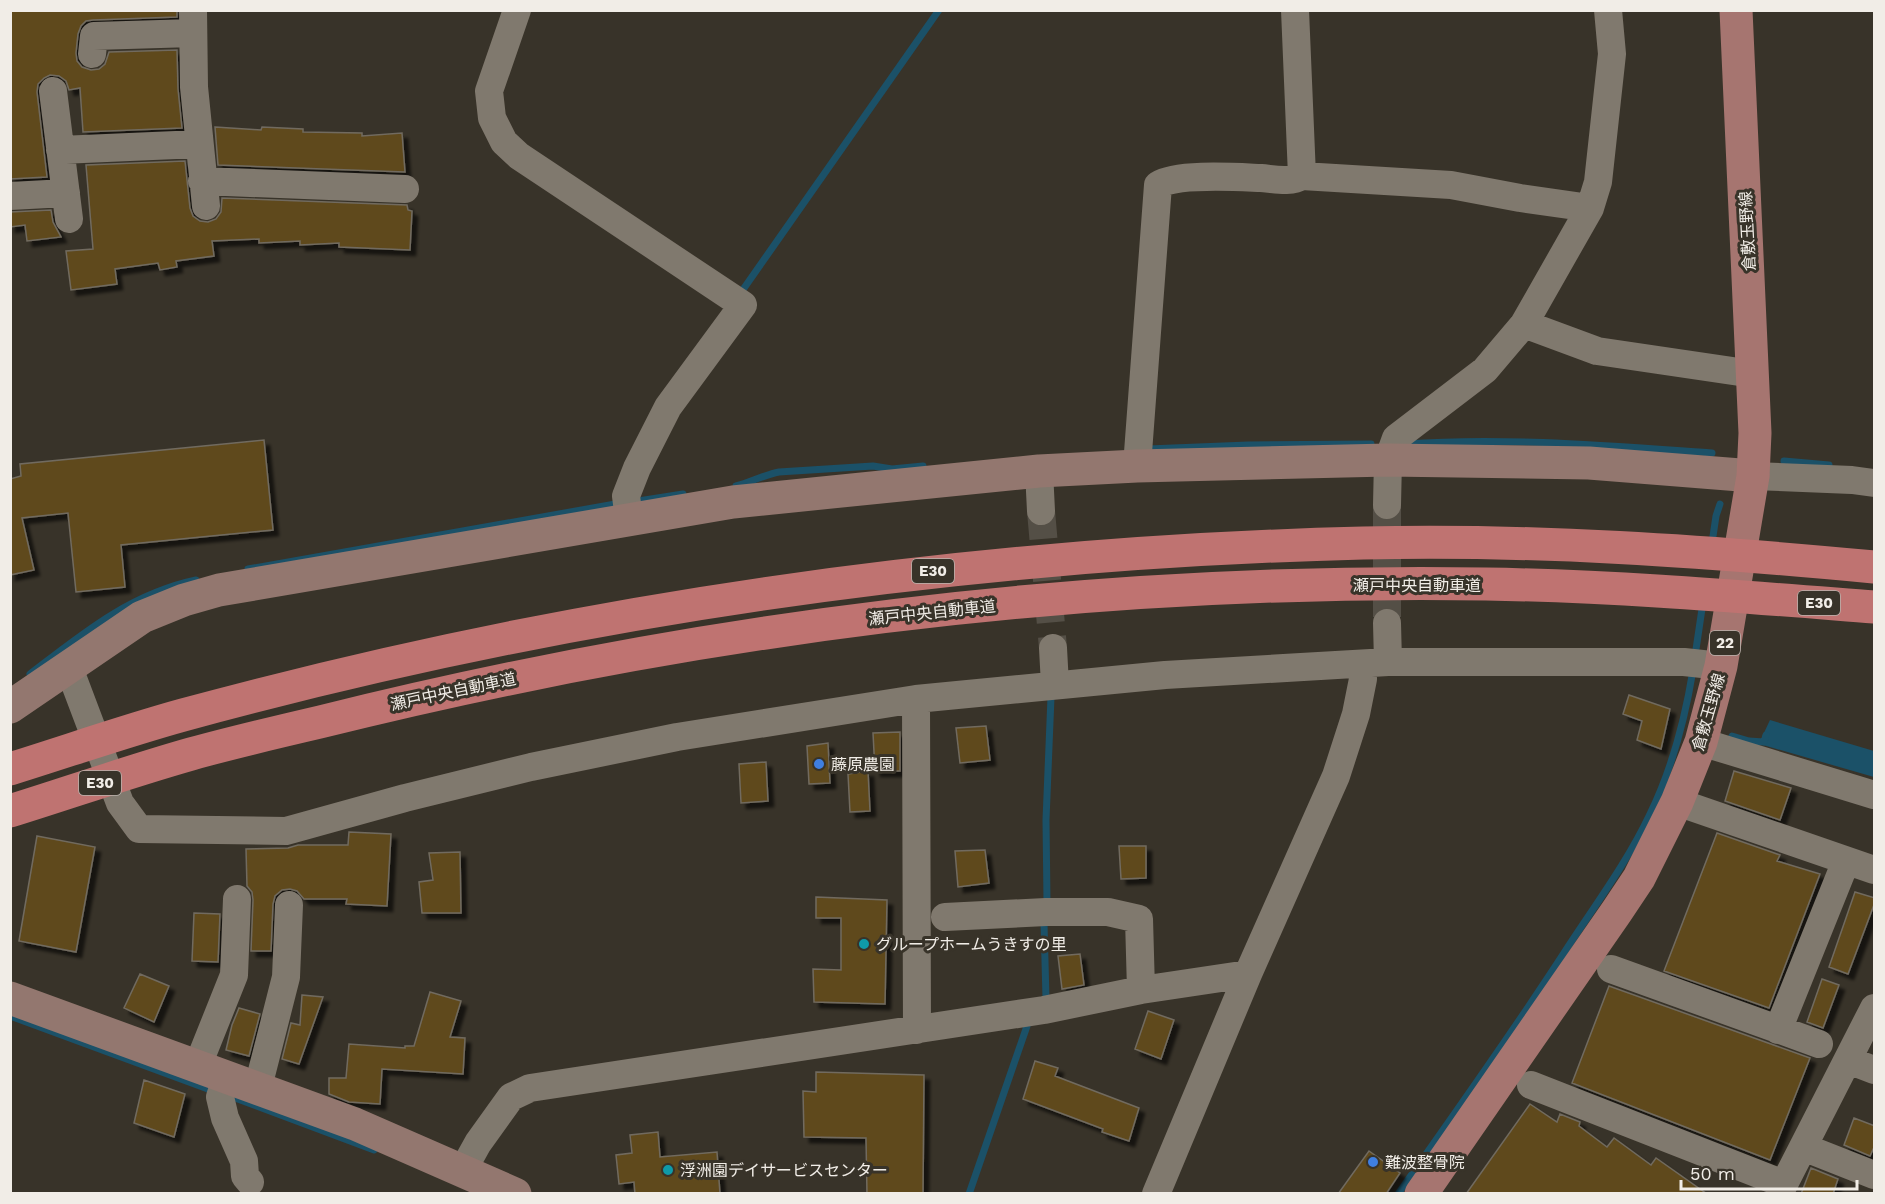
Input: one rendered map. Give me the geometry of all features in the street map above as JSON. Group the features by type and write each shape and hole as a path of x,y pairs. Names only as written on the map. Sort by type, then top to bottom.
{"highway":[{"name":"E30","path":"10,769 180,716 393,662 568,625 764,592 945,569 1114,555 1367,543 1484,544 1700,551 1875,567"},
{"name":"瀬戸中央自動車道","path":"10,811 190,754 408,700 575,664 769,632 948,609 1107,595 1346,585 1486,584 1693,593 1875,608"}],"main road":[{"name":"倉敷玉野線","path":"1421,1194 1623,902 1659,841 1701,742 1704,664 1753,476 1755,433 1753,374 1736,10"}],"street":[{"path":"517,10 489,91 492,118 504,142 519,156 743,305 668,407 637,468 628,508"},
{"path":"1295,10 1302,176"},
{"path":"1387,505 1388,460 1396,438 1485,370 1524,324 1590,208 1598,182 1612,54 1608,10"},
{"path":"92,54 94,36 193,22 194,87 204,193 405,189"},
{"path":"10,196 68,206 52,92"},
{"path":"60,150 199,144"},
{"path":"1137,466 1158,185 1167,179 1250,177 1296,180 1302,176 1451,185 1590,208"},
{"path":"1524,324 1597,351 1753,374"},
{"path":"10,708 142,617 184,600 219,590 628,508 733,502 1039,471 1137,466 1388,460 1589,463 1875,483"},
{"path":"1039,471 1041,511"},
{"path":"1156,1194 1248,974 1336,776 1356,714 1363,679 1375,663 1387,622"},
{"path":"1053,648 1055,686"},
{"path":"69,668 120,803 139,828 286,831 405,798 531,767 677,737 916,699 1165,675 1375,663 1704,664"},
{"path":"916,699 917,1030"},
{"path":"1701,742 1875,795"},
{"path":"1677,802 1875,870"},
{"path":"1778,1030 1846,861"},
{"path":"237,899 234,975 217,1082 225,1118 244,1161 244,1176 250,1182"},
{"path":"258,1087 286,977 288,905"},
{"path":"945,917 1046,912 1108,912 1139,919 1141,990"},
{"path":"1611,969 1819,1044"},
{"path":"463,1170 478,1143 511,1097 530,1088 1044,1010 1141,990 1248,974"},
{"path":"10,998 217,1082 258,1087 346,1120 515,1194"},
{"path":"1531,1085 1782,1189 1875,1008"},
{"path":"1848,1060 1875,1070"},
{"path":"1803,1147 1875,1175"}],"water":[{"path":"1770,720 1874,751 1874,777 1763,745 1762,737"}],"building":[{"path":"10,10 177,10 177,17 86,21 78,34 76,53 77,61 82,67 91,70 99,69 105,64 109,52 177,50 182,128 83,132 80,88 69,90 66,81 59,76 50,75 38,84 37,92 47,177 10,179"},
{"path":"215,127 261,130 262,127 303,129 303,132 362,133 362,136 402,133 405,172 218,165"},
{"path":"185,161 190,208 193,216 200,221 208,222 216,219 221,212 222,198 407,205 408,210 412,211 410,250 339,247 339,243 300,245 300,241 259,243 259,239 212,241 214,256 176,261 177,267 160,270 158,263 115,269 117,284 71,290 66,251 93,249 86,165"},
{"path":"51,210 53,222 61,237 27,241 25,225 10,227 10,212"},
{"path":"264,440 273,530 121,545 125,587 76,592 68,513 22,518 34,570 10,575 10,479 21,476 20,464"},
{"path":"1629,695 1670,709 1661,749 1637,740 1642,721 1623,714"},
{"path":"986,726 990,760 960,763 956,728"},
{"path":"900,732 900,771 875,771 873,733"},
{"name":"藤原農園","path":"828,743 830,783 809,784 807,746"},
{"path":"766,762 768,801 741,803 739,764"},
{"path":"868,771 870,811 850,812 848,774"},
{"path":"1734,771 1791,788 1780,820 1725,801"},
{"path":"349,832 391,834 387,906 346,904 347,899 304,899 297,891 282,890 275,896 273,904 271,951 251,951 253,900 252,892 247,886 246,849 288,848 298,845 348,845"},
{"path":"1717,833 1780,855 1777,861 1820,874 1769,1008 1664,971"},
{"path":"37,836 95,847 76,952 19,941"},
{"path":"1119,846 1146,846 1146,878 1121,879"},
{"path":"985,850 989,883 958,887 955,851"},
{"path":"460,852 461,913 422,913 419,882 433,880 429,853"},
{"path":"1855,892 1875,898 1875,902 1848,974 1829,967"},
{"name":"グループホームうきすの里","path":"816,897 887,900 885,1004 814,1002 813,969 841,970 841,918 816,918"},
{"path":"194,913 220,914 218,962 192,961"},
{"path":"1080,954 1084,985 1062,989 1058,956"},
{"path":"140,974 169,986 154,1022 124,1008"},
{"path":"1822,979 1839,985 1823,1028 1807,1022"},
{"path":"1609,986 1810,1058 1770,1160 1572,1083"},
{"path":"430,992 461,1001 450,1037 465,1038 463,1074 382,1069 380,1104 349,1102 329,1094 329,1078 346,1078 349,1044 405,1048 405,1046 414,1046"},
{"path":"302,995 323,997 299,1064 282,1059 291,1023 300,1025"},
{"path":"239,1008 260,1014 249,1056 226,1050"},
{"path":"1148,1011 1174,1020 1161,1059 1135,1049"},
{"path":"1035,1061 1058,1068 1055,1076 1139,1108 1129,1141 1023,1099"},
{"path":"816,1072 924,1075 923,1194 867,1194 866,1138 804,1137 803,1091 816,1092"},
{"path":"144,1080 185,1094 174,1137 134,1123"},
{"path":"1530,1104 1557,1122 1560,1114 1580,1122 1579,1126 1607,1147 1614,1138 1651,1165 1656,1158 1707,1194 1466,1194"},
{"path":"1854,1118 1875,1126 1875,1145 1870,1156 1844,1145"},
{"name":"浮洲園デイサービスセンター","path":"658,1132 660,1157 717,1152 720,1194 635,1194 634,1182 619,1184 616,1155 632,1153 630,1135"},
{"name":"難波整骨院","path":"1369,1151 1400,1173 1386,1194 1338,1194"},
{"path":"1811,1168 1838,1179 1833,1194 1801,1194"}],"waterway":[{"path":"742,291 939,10"},
{"path":"1406,444 1521,442 1712,453"},
{"path":"1148,449 1371,444"},
{"path":"1784,461 1829,465"},
{"path":"736,486 779,472 873,466 892,469 923,466"},
{"path":"632,502 683,494"},
{"path":"248,569 621,503"},
{"path":"1712,543 1720,504"},
{"path":"30,674 88,630 128,605 172,586 196,580"},
{"path":"1695,656 1703,602"},
{"path":"1398,1194 1524,1014 1631,850 1658,797 1671,762 1682,725 1693,670"},
{"path":"1047,902 1046,820 1051,697"},
{"path":"1732,736 1764,742 1766,735"},
{"path":"1043,1001 1046,999 1044,923"},
{"path":"10,1016 216,1092"},
{"path":"969,1194 1027,1026"},
{"path":"227,1095 374,1150"}],"tunnel":[{"path":"1387,505 1387,623"},
{"path":"1041,511 1053,648"}],"place":[{"name":"藤原農園","path":"819,764"},
{"name":"グループホームうきすの里","path":"864,944"},
{"name":"難波整骨院","path":"1373,1162"},
{"name":"浮洲園デイサービスセンター","path":"668,1170"}]}
